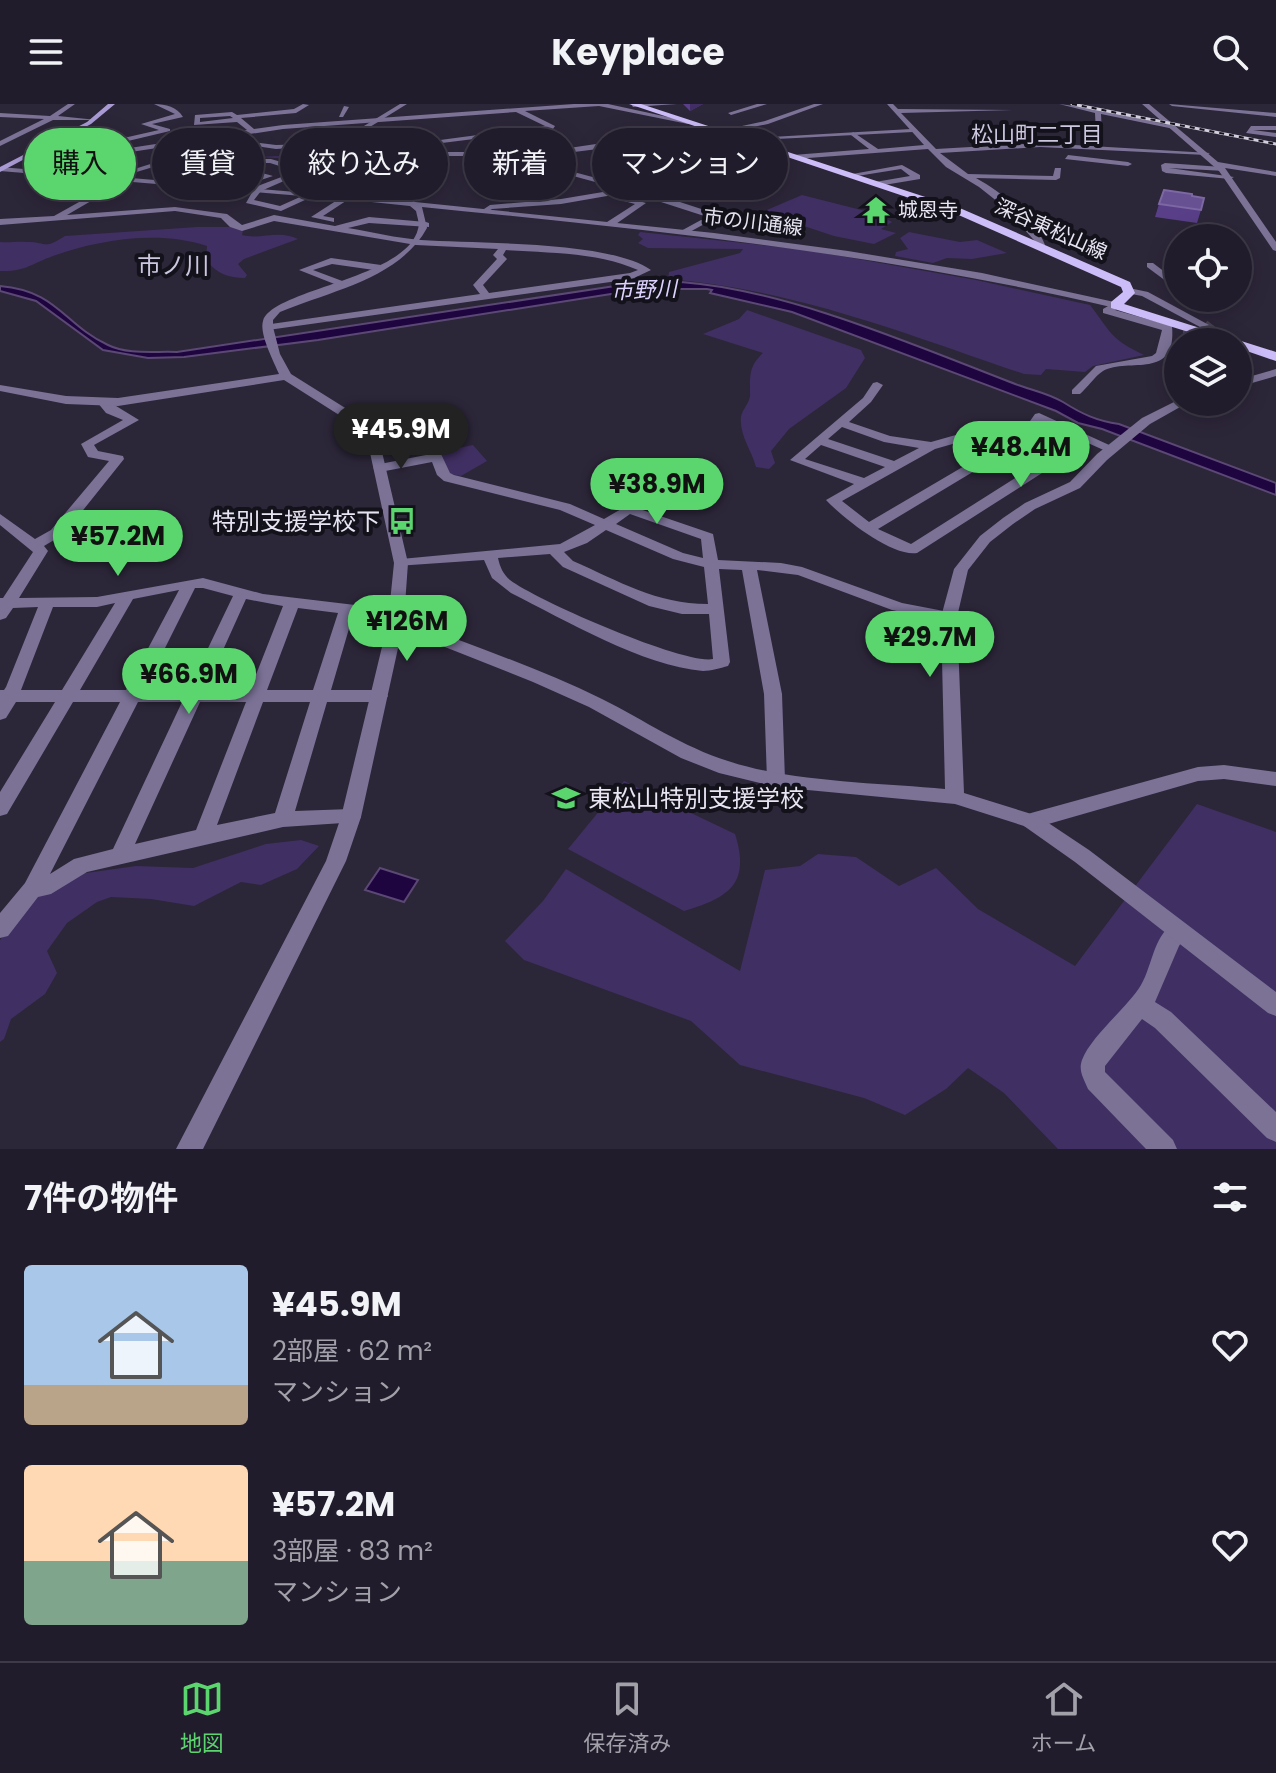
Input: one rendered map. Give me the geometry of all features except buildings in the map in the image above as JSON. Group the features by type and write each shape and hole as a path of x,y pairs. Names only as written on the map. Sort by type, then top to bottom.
{"main road":[{"path":"79,128 94,120 112,104"},
{"name":"深谷東松山線","path":"634,104 707,128"},
{"name":"深谷東松山線","path":"788,155 958,211 1121,282 1129,291"},
{"path":"0,170 24,157"},
{"path":"1129,291 1115,305 1188,328"},
{"path":"1252,349 1276,357"}],"street":[{"path":"0,144 50,119 72,104"},
{"path":"157,104 178,115"},
{"path":"360,128 404,104"},
{"path":"400,127 444,116 454,119 601,105 674,104"},
{"path":"731,113 764,104"},
{"path":"740,128 766,123 820,104"},
{"path":"1062,104 1174,127"},
{"path":"1145,104 1220,166 1276,248"},
{"path":"1172,104 1276,115"},
{"path":"248,128 235,118 232,114 197,116 196,124 235,118 279,112 296,111 306,105"},
{"path":"601,105 688,122"},
{"path":"255,106 280,106 282,127"},
{"path":"441,106 444,116"},
{"path":"136,137 168,130 144,124 206,107"},
{"path":"341,116 346,107"},
{"path":"48,108 64,109"},
{"path":"892,108 973,109 982,118 1003,117 996,111 1010,110"},
{"path":"892,108 911,131 949,166 967,176 1030,227 1041,238 1041,245"},
{"path":"323,111 321,120 390,112"},
{"path":"448,140 553,127 518,111"},
{"path":"1098,111 1099,134"},
{"path":"0,115 94,120"},
{"path":"264,130 527,115"},
{"path":"0,121 15,116"},
{"path":"381,128 390,127"},
{"path":"1276,128 1251,128 1248,132 1276,135"},
{"path":"788,137 911,131"},
{"path":"853,134 876,151"},
{"path":"0,136 14,137"},
{"path":"788,157 1040,145 1206,153"},
{"path":"1096,149 1102,161"},
{"path":"1062,161 1063,157 1128,164"},
{"path":"264,161 295,169 296,174 264,187"},
{"path":"1230,177 1166,171 1165,165 1220,166 1276,174"},
{"path":"851,175 902,167 917,177 878,184"},
{"name":"市の川通線","path":"0,170 24,171"},
{"path":"370,170 334,178 321,171 370,170"},
{"path":"967,176 1041,179 1056,178 1058,170"},
{"path":"485,211 490,207 542,205 592,196"},
{"path":"56,219 86,200"},
{"path":"250,200 281,209 301,200"},
{"path":"343,200 315,217 348,224"},
{"name":"市の川通線","path":"379,200 683,232 901,261 1115,305"},
{"path":"406,200 420,210 426,225"},
{"path":"610,224 642,203 630,200"},
{"path":"669,200 729,221"},
{"path":"0,222 145,213 168,208 224,216 233,225 242,228 274,218 416,242 586,252 622,260 646,270 632,276 268,327"},
{"path":"332,229 369,220 426,225"},
{"path":"683,232 704,222"},
{"path":"189,1149 315,906 351,817 396,618 401,563 373,439 362,424 286,376 275,354 268,320 276,310 381,268 401,256 416,242 426,225"},
{"path":"485,295 478,285 502,259 498,255 504,247"},
{"path":"342,284 304,270 331,261 381,268"},
{"path":"1150,265 1164,277"},
{"path":"1129,291 1145,294 1204,325"},
{"path":"1145,294 1164,291"},
{"path":"1115,305 1107,311 1168,328"},
{"path":"1076,392 1100,368 1159,358 1164,341"},
{"path":"1252,380 1276,372"},
{"path":"0,388 66,400 103,402 145,400 286,376"},
{"path":"865,483 796,460 867,400 877,385"},
{"path":"35,545 59,531 118,459 93,454 87,444 133,420 110,410 103,402"},
{"path":"955,797 949,617 961,569 976,548 1030,506 1075,485 1144,422 1164,412"},
{"path":"868,529 1012,445 1026,435 1039,417 1114,447"},
{"path":"841,423 888,439 931,446"},
{"path":"1012,445 1048,463 912,550 868,529 833,500 931,446 977,433 1026,435"},
{"path":"820,441 896,466"},
{"path":"380,468 436,457 444,475 449,478 552,503 678,556 711,564 802,571 898,607 949,617"},
{"path":"401,563 490,553 555,549 573,545 628,509 706,536 722,662 705,667 690,666 639,646 503,583 494,572 490,553"},
{"path":"2,524 41,551 3,607"},
{"path":"555,549 568,564 655,603 682,609 717,609"},
{"path":"749,565 773,694 776,780"},
{"path":"3,607 48,602 97,602 190,584 396,618 553,684 700,759 776,780 955,797 1031,821 1082,856 1276,1006"},
{"path":"0,929 32,889 190,584"},
{"path":"120,855 241,594"},
{"path":"0,809 127,596"},
{"path":"0,714 48,602"},
{"path":"202,839 292,603"},
{"path":"283,819 347,608"},
{"path":"6,696 379,696"},
{"path":"1031,821 1198,774 1224,772 1276,779"},
{"path":"32,889 44,888 81,865 120,855 283,819 351,817"},
{"path":"1164,1149 1093,1073 1093,1063 1141,1005 1150,991 1170,941 1178,931"},
{"path":"1141,1005 1163,1020 1276,1129"}],"shaded area":[{"path":"802,195 877,214 892,222 881,229 896,233 874,244 834,236 762,212"},
{"path":"230,227 243,230 242,235 284,235 298,239 244,259 238,264 247,275 245,278 228,276 214,268 206,260 207,246 170,238 110,241 71,250 22,269 0,271 0,242 49,244 65,236"},
{"path":"640,232 807,250 976,280 1090,305 1118,339 1144,355 1093,366 1085,372 1046,369 1041,375 1024,374 805,303 668,279 669,272 740,253 743,249 648,248 638,243 643,239 638,235"},
{"path":"909,232 960,242 977,240 1007,253 972,259 947,258 933,263 895,256 896,252 908,249 900,238"},
{"path":"747,310 861,350 865,358 846,388 789,429 771,451 775,463 769,469 756,467 741,424 750,396 751,371 763,353 703,334 739,319"},
{"path":"473,445 487,461 461,476 450,474 439,452"},
{"path":"624,781 735,834 740,865 737,877 724,894 684,911 568,849"},
{"path":"1197,804 1276,832 1276,1149 1058,1149 1004,1093 968,1068 946,1089 905,1115 864,1098 740,1065 691,1021 524,960 505,941 543,901 566,869 740,971 765,870 800,866 818,854 856,857 899,886 936,868 978,909 1075,966"},
{"path":"301,840 319,846 297,869 261,885 241,882 194,906 111,897 97,902 67,923 47,951 57,973 45,994 11,1019 0,1042 0,940 37,893 79,874 136,866 193,868 266,844"}],"water":[{"name":"市野川","path":"681,282 765,296 895,337 1052,397 1090,416 1276,483 1276,495 1102,429 1078,423 1056,411 792,312 710,293 712,290 707,289 658,289 611,294 318,340 184,357 148,358 103,350 36,301 0,291 0,286 35,294 93,337 116,348 177,352 615,286"},
{"path":"380,868 418,880 404,902 365,890"}],"tunnel":[{"path":"1204,325 1208,328"}],"railway":[{"path":"1072,104 1276,144"}],"place":[{"name":"城恩寺","path":"876,210"},
{"name":"特別支援学校下","path":"402,521"},
{"name":"東松山特別支援学校","path":"566,798"}],"district":[{"name":"松山町二丁目","path":"1037,134"},
{"name":"市ノ川","path":"173,265"}]}
